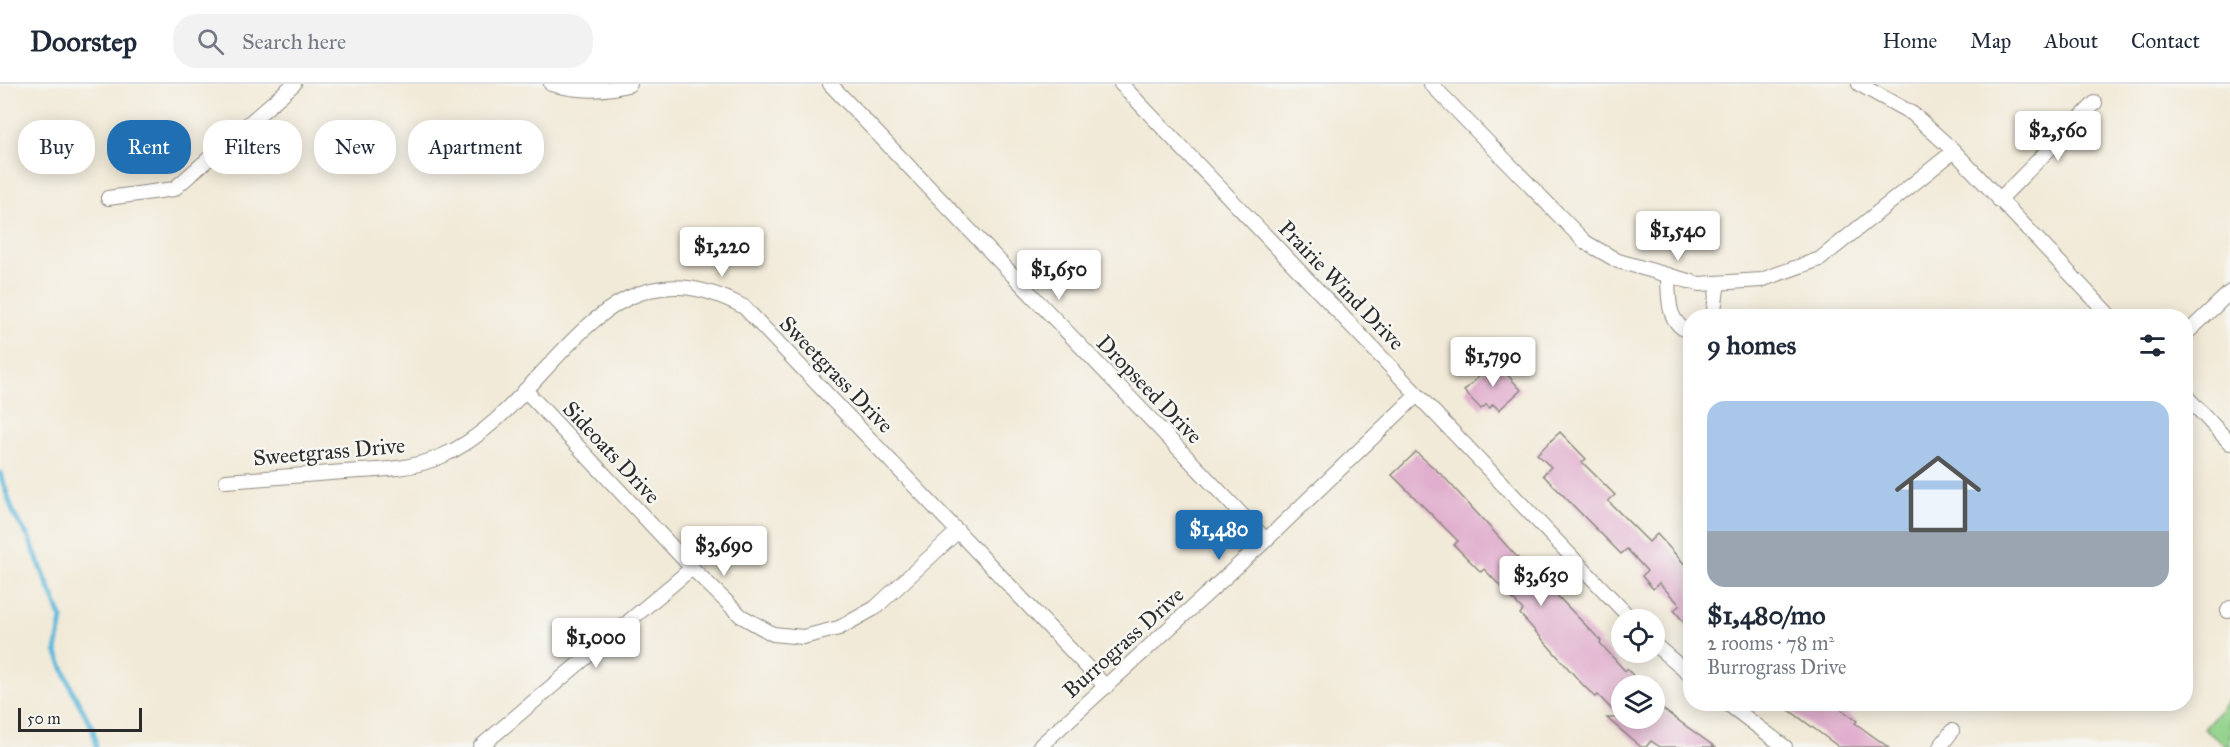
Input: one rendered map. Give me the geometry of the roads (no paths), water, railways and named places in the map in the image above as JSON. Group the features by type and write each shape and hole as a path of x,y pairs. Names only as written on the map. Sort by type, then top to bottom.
{"street":[{"path":"108,198 174,189 294,84"},
{"path":"550,84 581,91 615,89 630,84"},
{"name":"Dropseed Drive","path":"830,84 1266,540"},
{"name":"Prairie Wind Drive","path":"1121,84 1622,609"},
{"path":"1431,84 1585,242 1618,261 1699,284 1761,280 1820,259 1954,151"},
{"path":"1859,84 1913,114 1954,151 2103,309"},
{"path":"1999,200 2095,103"},
{"path":"1668,275 1672,316 1683,328"},
{"path":"1714,309 1718,283"},
{"name":"Sweetgrass Drive","path":"226,481 407,468 443,456 474,437 525,390 604,310 631,296 654,288 676,286 720,294 744,307 1106,687"},
{"path":"2193,327 2230,292"},
{"name":"Sideoats Drive","path":"525,390 692,568 741,616 773,634 803,637 839,628 875,608 958,531"},
{"name":"Burrograss Drive","path":"1040,747 1266,540 1418,395"},
{"path":"2193,403 2230,443"},
{"path":"480,747 692,568"},
{"path":"1665,653 1683,669"},
{"path":"1737,711 1785,747"},
{"path":"1940,747 1952,731"}],"waterway":[{"path":"0,473 14,515 28,536 62,619 56,651 72,690 93,729 96,747"}]}
